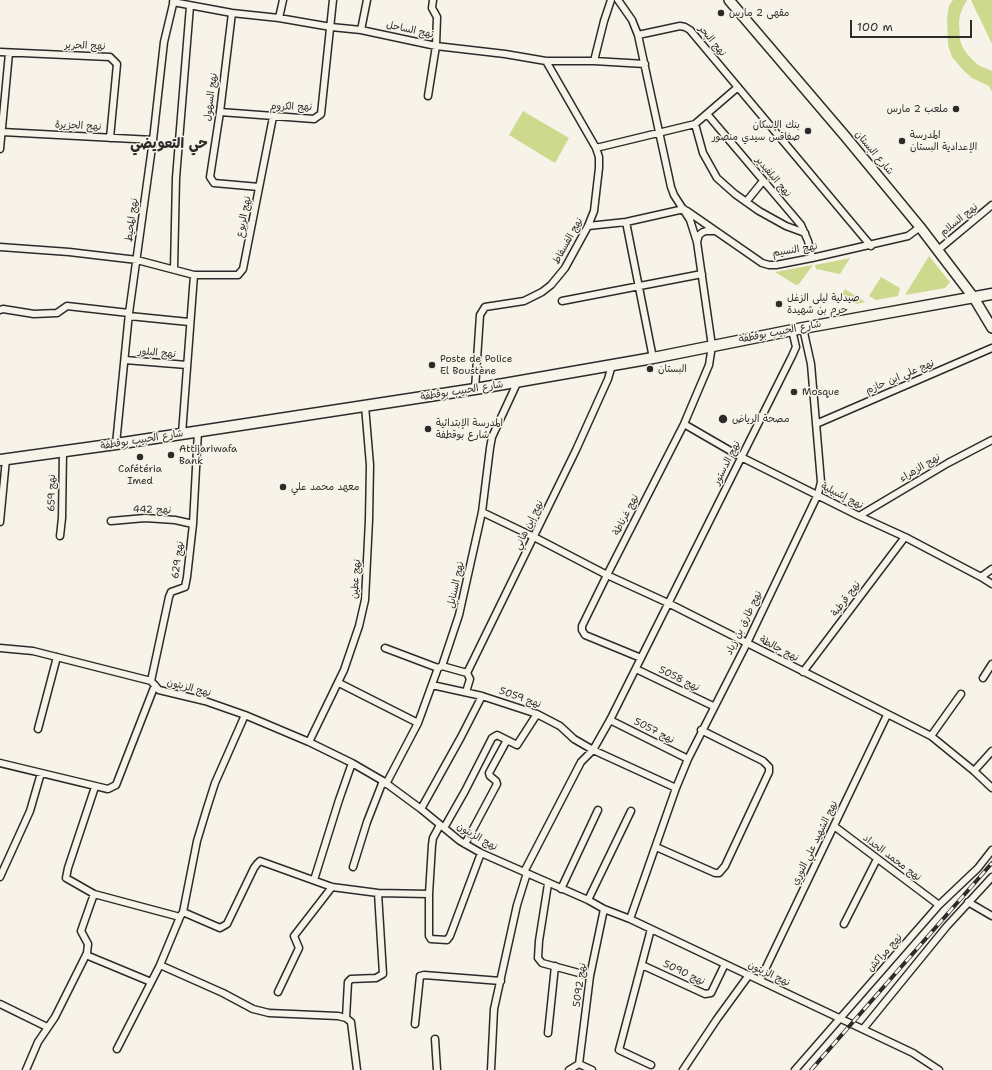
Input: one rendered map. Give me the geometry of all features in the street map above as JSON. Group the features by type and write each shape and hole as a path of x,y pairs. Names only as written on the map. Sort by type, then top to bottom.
{"main road":[{"name":"شارع البستان","path":"729,0 845,136 920,227 974,298 992,328"},
{"name":"شارع الحبيب بوقطفة","path":"3,459 116,444 475,389 653,358 792,330 992,294"}],"street":[{"path":"280,18 283,0"},
{"name":"نهج الكروم","path":"220,112 314,120 321,114 333,0"},
{"path":"361,30 367,0"},
{"path":"428,96 436,46 437,17 432,8 433,0"},
{"path":"594,61 604,20 611,0"},
{"path":"588,226 626,222 684,209 674,195 671,187 638,34 632,20 618,0"},
{"name":"نهج الساحل","path":"174,1 190,6 232,13 280,18 331,27 361,30 436,46 505,54 546,61 594,61 645,64"},
{"name":"نهج المحيط","path":"116,444 129,315 153,140 164,42 174,1"},
{"path":"174,269 176,178 190,6"},
{"name":"نهج السهول","path":"232,13 220,112 210,176 214,183 260,187"},
{"name":"نهج البحر","path":"638,34 680,26 690,30 871,246"},
{"name":"نهج الحرير","path":"0,52 110,57 117,64 110,138"},
{"path":"0,149 9,53"},
{"name":"نهج الفسفاط","path":"475,389 480,315 485,307 524,301 542,292 555,281 566,268 588,226 594,211 598,183 599,158 596,148 546,61"},
{"path":"596,148 695,124 738,87"},
{"name":"نهج البلفيدير","path":"707,114 801,226 805,233 812,258"},
{"name":"نهج الربوع","path":"194,275 238,275 243,269 273,117"},
{"path":"695,124 703,153 718,178 746,202 760,211 786,226 805,233"},
{"name":"نهج الجزيرة","path":"2,132 153,140"},
{"path":"746,202 763,181"},
{"name":"نهج السلام","path":"938,250 992,205"},
{"name":"نهج النسيم","path":"684,209 762,263 776,265 871,246 908,236 920,227"},
{"name":"نهج غرناطة","path":"641,658 585,635 582,633 582,626 684,424 709,365 712,346 697,242 690,220 684,209"},
{"path":"626,222 653,358"},
{"path":"697,242 699,235 703,232 714,231"},
{"path":"0,247 69,252 137,260 194,275 189,322 182,434"},
{"path":"562,301 702,274"},
{"path":"0,310 3,309 34,314 56,313 66,306 189,322"},
{"name":"نهج طارق بن زياد","path":"630,919 676,788 688,759 818,494 821,482 811,364 803,328"},
{"name":"نهج الدستور","path":"490,1070 494,1009 517,905 526,873 581,762 594,750 610,720 796,347 792,330"},
{"name":"نهج علي ابن حازم","path":"816,424 992,348"},
{"name":"نهج البلور","path":"125,360 187,365"},
{"name":"نهج إبن هاني","path":"466,692 470,678 467,673 576,450 608,379 612,365"},
{"name":"نهج السنابل","path":"353,867 367,822 384,783 418,723 459,615 482,512 492,437 518,381"},
{"name":"نهج عطين","path":"309,742 338,683 363,611 366,590 370,465 365,406"},
{"name":"نهج إشبيلية","path":"684,424 741,457 818,494 859,516 905,537 992,584"},
{"name":"نهج 629","path":"153,683 169,597 171,592 185,587 187,577 193,524 198,431"},
{"name":"نهج الزهراء","path":"859,516 948,463 992,440"},
{"name":"نهج 659","path":"60,536 62,518 63,451"},
{"path":"0,522 3,459"},
{"name":"نهج جالطة","path":"482,512 668,603 931,736 974,771 992,788"},
{"name":"نهج 442","path":"111,521 145,518 175,520 193,524"},
{"name":"نهج قرطبة","path":"803,672 905,537"},
{"path":"981,577 992,569"},
{"name":"نهج الزيتون","path":"0,648 33,651 153,683 160,690 205,701 245,715 309,742 352,763 384,783 421,809 465,844 481,853 548,884 588,900 604,909 630,919 760,980 913,1053 939,1070"},
{"path":"386,648 440,667 467,673"},
{"path":"38,729 57,657"},
{"path":"983,678 992,664"},
{"name":"نهج 5058","path":"636,669 713,706"},
{"path":"0,763 95,787 108,789 116,785 153,683"},
{"path":"338,683 418,723"},
{"name":"نهج 5059","path":"432,685 482,696 537,714 560,726 574,739 594,750 676,788"},
{"path":"931,736 961,694"},
{"path":"421,809 482,696"},
{"path":"481,853 450,936 447,940 433,940 429,936 429,894 433,838 442,827 465,791 492,738 498,735 517,745 537,714"},
{"path":"117,1049 160,965 181,914 206,808 215,783 245,715"},
{"name":"نهج الشهيد علي النوري","path":"760,980 887,715"},
{"name":"نهج 5057","path":"610,720 688,759"},
{"path":"656,847 715,874 719,873 725,866 769,772 769,768 763,761 702,730"},
{"path":"465,844 497,784 489,773 507,740"},
{"path":"974,771 992,751"},
{"path":"314,880 352,763"},
{"path":"0,877 30,811 40,773"},
{"path":"95,787 66,875 67,879 94,894 181,914 220,928 227,924 256,864 260,861 332,887 378,893 429,894"},
{"path":"561,889 598,810"},
{"path":"588,900 631,811"},
{"name":"نهج محمد الحداد","path":"834,826 939,905"},
{"name":"نهج مراكش","path":"795,1070 905,946 939,905 978,868 992,850"},
{"path":"844,924 877,859"},
{"path":"863,1030 968,902 992,877"},
{"path":"548,884 543,912 538,958 542,963 590,976"},
{"path":"278,992 299,948 294,936 332,887"},
{"path":"346,1018 348,982 351,979 376,978 383,974 378,893"},
{"path":"26,1070 38,1042 54,1016 86,955 88,944 81,931 94,894"},
{"path":"968,902 992,916"},
{"name":"نهج 5092","path":"579,1064 590,976 604,909"},
{"path":"651,929 619,1050 651,1065"},
{"path":"86,955 151,982"},
{"name":"نهج 5090","path":"642,965 706,994 711,993 725,964"},
{"path":"160,965 223,993 253,1009 269,1013 338,1016 346,1018 351,1022 357,1070"},
{"path":"548,1032 554,966"},
{"path":"416,1024 420,976 424,975 501,981"},
{"path":"683,1070 700,1042 749,975"},
{"path":"0,1004 47,1027"},
{"path":"435,1039 437,1070"},
{"path":"569,1070 579,1064 592,1070"}],"green space":[{"path":"953,0 967,0 960,15 960,40 968,55 978,65 992,71 992,92 989,86 972,78 952,57 948,45 947,19 949,6"},
{"path":"971,0 992,0 992,44"},
{"path":"523,111 569,138 555,163 509,135"},
{"path":"929,256 950,282 945,288 905,295"},
{"path":"850,258 840,274 816,269 815,265"},
{"path":"813,265 799,284 796,285 775,272"},
{"path":"881,277 900,288 898,296 876,300 869,296"},
{"path":"845,289 865,302 856,304 842,295"}],"railway":[{"path":"811,1070 992,863"}],"place":[{"name":"مقهى 2 مارس","path":"721,13"},
{"name":"ملعب 2 مارس","path":"956,109"},
{"name":"بنك الإسكان صفاقس سيدي منصور","path":"808,131"},
{"name":"المدرسة الإعدادية البستان","path":"902,141"},
{"name":"صيدلية ليلى الزغل حرم بن شهيدة","path":"779,304"},
{"name":"Poste de Police El Boustène","path":"432,365"},
{"name":"البستان","path":"650,369"},
{"name":"Mosque","path":"794,392"},
{"name":"مصحة الرياض","path":"723,419"},
{"name":"المدرسة الإبتدائية شارع بوقطفة","path":"428,429"},
{"name":"Attijariwafa Bank","path":"171,455"},
{"name":"Cafétéria Imed","path":"140,457"},
{"name":"معهد محمد علي","path":"283,487"}],"district":[{"name":"حي التعويضي","path":"169,144"}]}
